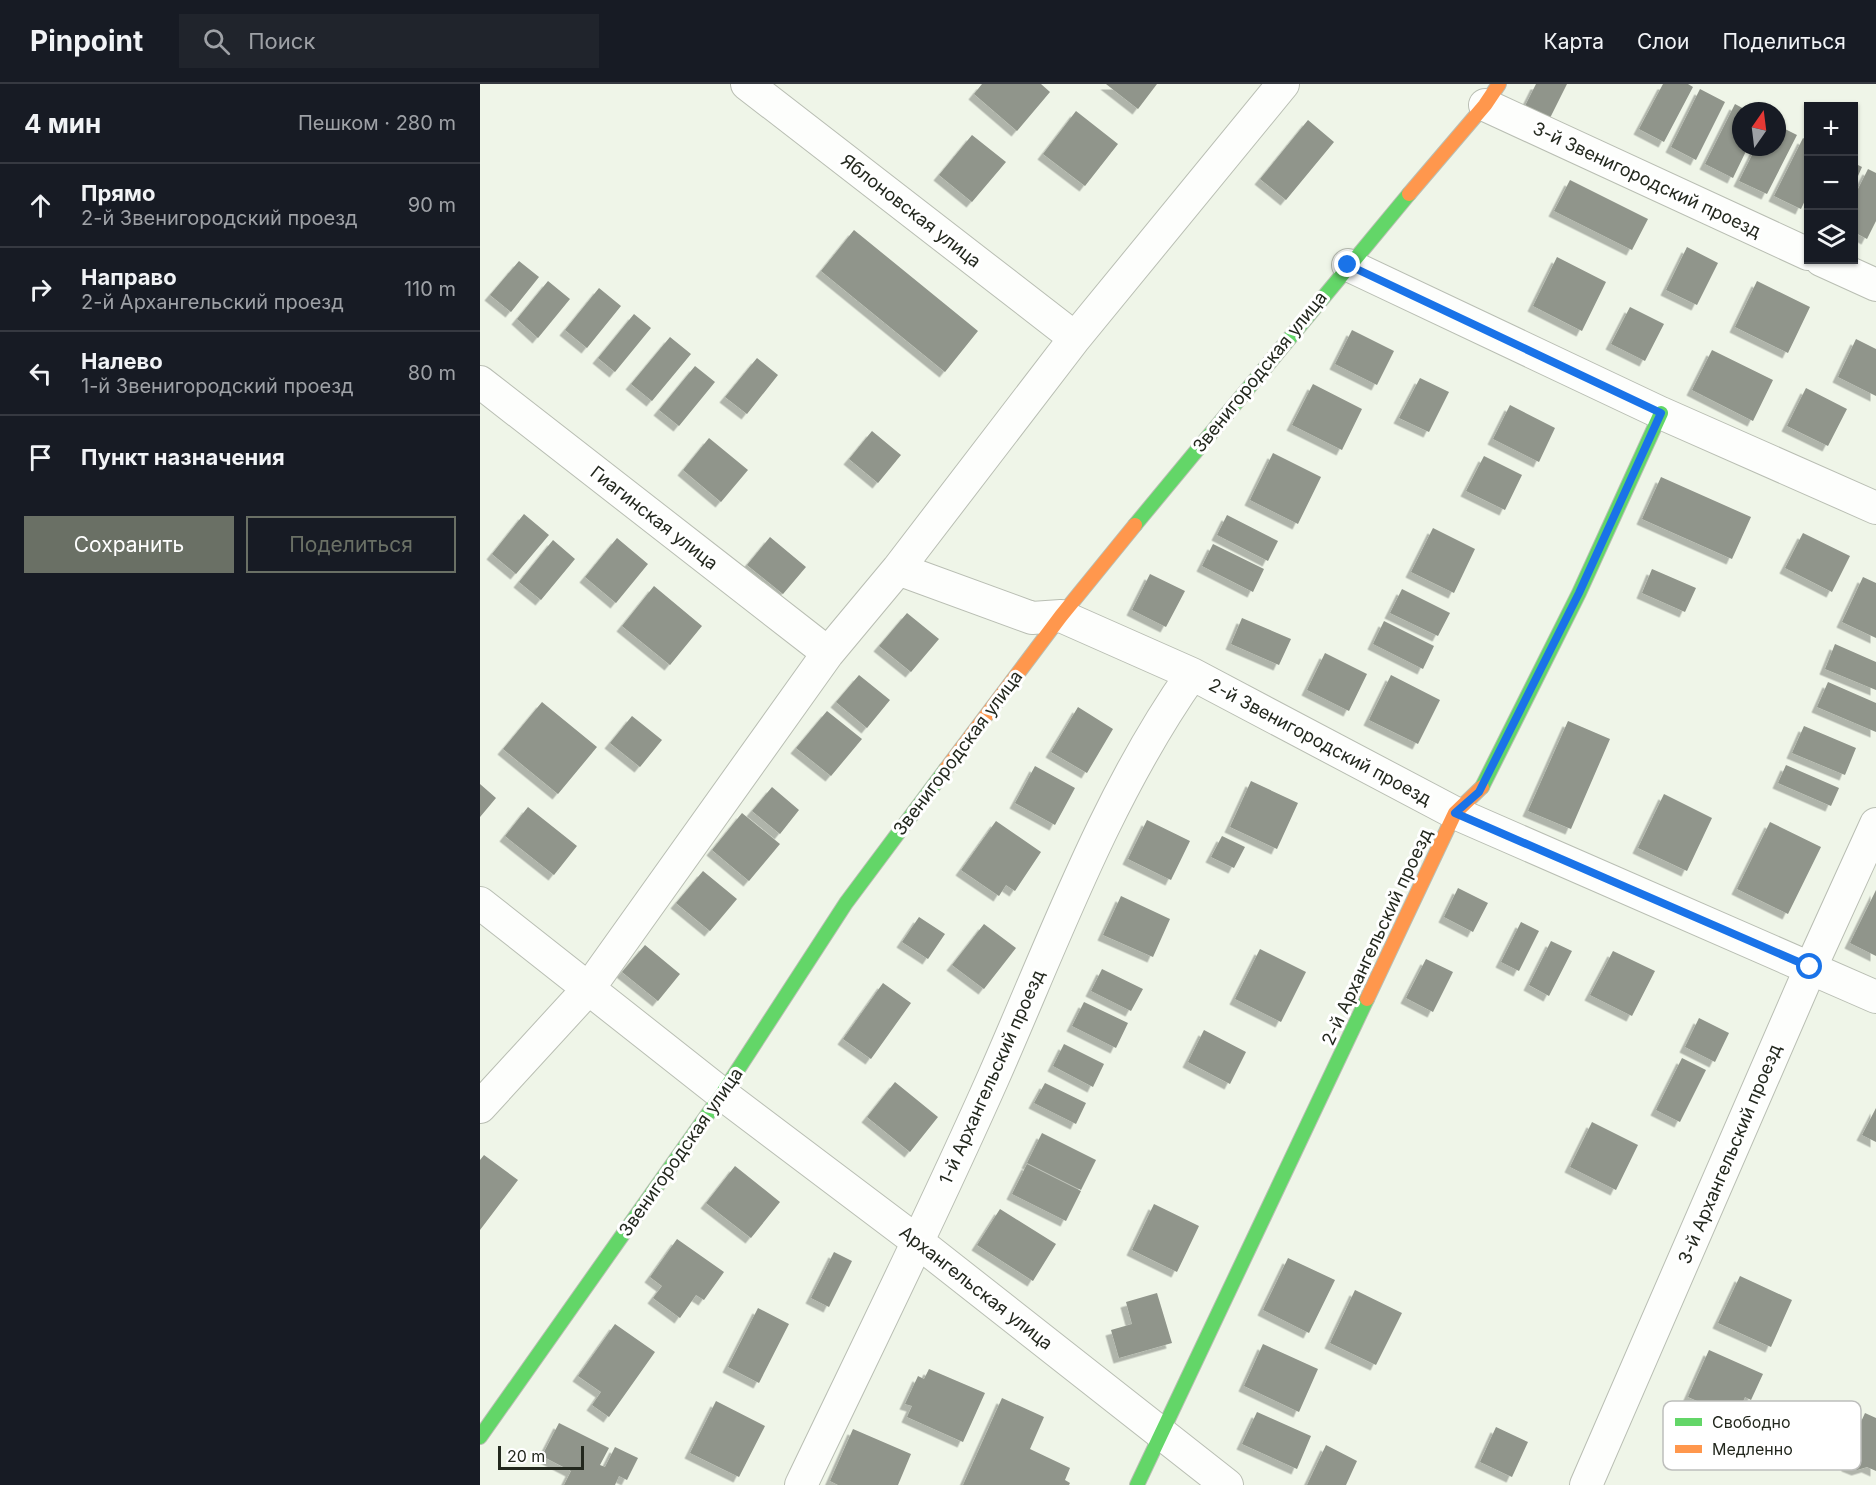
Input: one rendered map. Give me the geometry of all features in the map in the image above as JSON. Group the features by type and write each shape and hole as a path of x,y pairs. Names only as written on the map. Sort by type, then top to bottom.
{"street":[{"name":"Яблоновская улица","path":"747,84 1075,338"},
{"path":"480,1107 589,988 828,653 898,569 1075,338 1283,84"},
{"name":"3-й Звенигородский проезд","path":"1492,95 1804,251"},
{"name":"Звенигородская улица","path":"480,1437 722,1095 846,903 1061,616 1348,265 1492,95"},
{"path":"1830,264 1876,285"},
{"path":"1348,265 1661,413 1876,508"},
{"name":"Гиагинская улица","path":"480,382 828,653"},
{"name":"2-й Архангельский проезд","path":"1137,1485 1455,813 1479,792 1485,782 1579,593 1661,413"},
{"path":"898,569 1032,618 1061,616"},
{"name":"2-й Звенигородский проезд","path":"1061,616 1192,674 1455,813 1876,997"},
{"name":"1-й Архангельский проезд","path":"801,1485 918,1242 1100,834 1158,722 1192,674"},
{"name":"3-й Архангельский проезд","path":"1586,1485 1810,967 1876,824"},
{"path":"480,903 589,988"},
{"name":"Архангельская улица","path":"589,988 722,1095 918,1242 1227,1485"}],"building":[{"path":"982,84 1041,84 1050,92 1017,131 974,94"},
{"path":"1106,84 1157,84 1138,109"},
{"path":"1536,84 1567,84 1550,118 1525,106"},
{"path":"1663,84 1688,84 1693,87 1664,142 1639,129"},
{"path":"1700,89 1725,102 1696,160 1671,147"},
{"path":"1732,110 1732,156 1744,156 1733,178 1705,164"},
{"path":"1076,111 1118,144 1085,186 1043,154"},
{"path":"1308,120 1334,142 1286,200 1260,179"},
{"path":"1786,130 1797,135 1767,194 1739,181 1752,156 1786,156"},
{"path":"972,135 1006,162 972,202 939,175"},
{"path":"1803,138 1804,203 1801,209 1774,196"},
{"path":"1868,169 1876,173 1876,221 1867,239 1858,234 1858,189"},
{"path":"1570,180 1648,219 1632,250 1554,211"},
{"path":"854,230 978,331 945,372 821,271"},
{"path":"1687,247 1718,263 1697,305 1666,290"},
{"path":"1557,257 1606,282 1582,331 1533,306"},
{"path":"519,261 539,277 511,312 490,295"},
{"path":"548,281 570,299 538,338 517,319"},
{"path":"1757,281 1810,307 1788,353 1735,327"},
{"path":"599,288 621,306 587,348 565,330"},
{"path":"1630,307 1664,324 1645,361 1611,344"},
{"path":"634,314 651,328 615,372 598,358"},
{"path":"1352,330 1394,351 1377,385 1335,364"},
{"path":"670,337 691,354 652,401 631,384"},
{"path":"1856,339 1876,349 1876,396 1838,377"},
{"path":"1712,350 1773,380 1753,421 1692,390"},
{"path":"757,358 778,375 747,414 725,397"},
{"path":"695,366 715,382 679,426 659,410"},
{"path":"1420,378 1449,392 1429,432 1399,418"},
{"path":"1313,384 1362,409 1342,450 1292,425"},
{"path":"1806,388 1847,409 1828,446 1787,426"},
{"path":"1510,405 1555,428 1539,462 1493,439"},
{"path":"872,431 901,455 878,483 849,459"},
{"path":"709,438 748,470 721,502 683,470"},
{"path":"1273,453 1321,477 1298,524 1250,500"},
{"path":"1484,456 1522,475 1505,510 1466,491"},
{"path":"1661,477 1751,517 1732,559 1642,519"},
{"path":"524,514 549,535 516,574 492,554"},
{"path":"1227,515 1278,541 1268,561 1217,535"},
{"path":"1433,528 1475,549 1454,593 1411,572"},
{"path":"1803,533 1850,556 1832,592 1785,568"},
{"path":"770,537 806,567 783,594 747,565"},
{"path":"617,538 648,564 616,603 585,577"},
{"path":"553,540 575,559 541,600 519,582"},
{"path":"1213,544 1264,569 1253,592 1202,566"},
{"path":"1652,569 1696,588 1685,612 1642,593"},
{"path":"1150,574 1185,591 1166,627 1132,610"},
{"path":"1863,577 1876,583 1876,638 1842,622"},
{"path":"654,586 702,626 670,665 622,626"},
{"path":"1402,589 1450,613 1438,636 1390,613"},
{"path":"907,613 939,639 911,672 879,646"},
{"path":"1242,618 1291,639 1279,665 1231,644"},
{"path":"1384,621 1434,646 1423,669 1373,644"},
{"path":"1835,644 1876,662 1876,690 1825,669"},
{"path":"1325,653 1367,674 1349,711 1307,690"},
{"path":"859,675 890,700 867,728 836,702"},
{"path":"1391,675 1440,700 1418,744 1369,720"},
{"path":"1828,682 1876,703 1876,732 1817,707"},
{"path":"542,702 597,747 558,794 503,749"},
{"path":"1078,707 1113,729 1087,773 1051,752"},
{"path":"827,711 862,739 831,776 796,748"},
{"path":"632,716 662,740 640,767 610,743"},
{"path":"1568,721 1610,739 1571,829 1528,811"},
{"path":"1804,726 1856,748 1845,775 1792,753"},
{"path":"1786,765 1839,788 1831,806 1778,783"},
{"path":"1035,766 1075,788 1055,825 1015,803"},
{"path":"1251,781 1298,803 1277,849 1230,827"},
{"path":"480,784 496,798 480,817"},
{"path":"772,787 799,810 780,834 752,811"},
{"path":"1664,794 1712,818 1687,871 1638,848"},
{"path":"528,807 577,846 554,875 505,836"},
{"path":"742,813 780,844 749,881 712,850"},
{"path":"1147,820 1190,841 1171,880 1128,859"},
{"path":"996,821 1041,852 1015,891 1006,885 999,896 961,870"},
{"path":"1770,822 1821,847 1788,914 1737,889"},
{"path":"1222,836 1245,847 1234,868 1211,857"},
{"path":"703,871 737,899 710,931 676,903"},
{"path":"1458,888 1488,903 1473,932 1444,917"},
{"path":"1876,890 1876,956 1850,943"},
{"path":"1121,896 1170,919 1153,957 1103,935"},
{"path":"919,917 945,934 928,959 902,942"},
{"path":"1521,922 1539,931 1519,971 1501,962"},
{"path":"984,924 1016,948 984,989 952,965"},
{"path":"1551,941 1572,951 1549,996 1529,985"},
{"path":"645,945 680,974 658,1001 622,972"},
{"path":"1260,949 1306,972 1281,1022 1235,999"},
{"path":"1613,951 1655,971 1632,1016 1590,995"},
{"path":"1426,959 1453,972 1433,1012 1406,998"},
{"path":"1102,969 1143,989 1131,1011 1091,991"},
{"path":"883,983 911,1003 871,1059 843,1039"},
{"path":"1084,1002 1128,1023 1116,1048 1072,1026"},
{"path":"1699,1018 1729,1033 1715,1062 1685,1047"},
{"path":"1204,1030 1246,1052 1230,1084 1188,1062"},
{"path":"1064,1044 1104,1064 1093,1087 1053,1066"},
{"path":"1682,1058 1706,1070 1680,1122 1656,1110"},
{"path":"895,1082 938,1117 910,1152 867,1117"},
{"path":"1045,1083 1086,1103 1076,1124 1034,1103"},
{"path":"1876,1108 1876,1142 1862,1135"},
{"path":"1592,1122 1638,1145 1616,1190 1570,1167"},
{"path":"1042,1133 1096,1160 1081,1190 1027,1163"},
{"path":"484,1155 518,1180 480,1230 480,1160"},
{"path":"1027,1164 1081,1191 1066,1221 1012,1194"},
{"path":"735,1166 780,1202 751,1238 706,1203"},
{"path":"1154,1204 1199,1226 1177,1272 1132,1250"},
{"path":"1000,1209 1056,1244 1033,1281 977,1245"},
{"path":"677,1239 724,1272 704,1300 696,1295 680,1318 653,1298 662,1286 650,1277"},
{"path":"834,1252 852,1261 829,1307 811,1298"},
{"path":"1288,1258 1335,1280 1309,1333 1263,1310"},
{"path":"1740,1276 1792,1300 1771,1347 1718,1323"},
{"path":"1355,1290 1402,1313 1376,1365 1330,1343"},
{"path":"1157,1293 1172,1343 1119,1358 1111,1330 1132,1324 1126,1302"},
{"path":"758,1308 789,1324 759,1383 728,1367"},
{"path":"615,1324 655,1352 609,1417 592,1405 601,1392 578,1376"},
{"path":"1263,1344 1318,1369 1299,1412 1244,1386"},
{"path":"1709,1350 1763,1374 1751,1400 1745,1397 1743,1401 1697,1401 1688,1397"},
{"path":"929,1369 985,1393 963,1442 907,1417 912,1406 905,1404 918,1376 924,1379"},
{"path":"1002,1398 1044,1417 1030,1449 1070,1468 1065,1480 1070,1483 1069,1485 963,1485"},
{"path":"716,1401 765,1426 739,1477 690,1453"},
{"path":"1257,1412 1311,1436 1297,1469 1242,1444"},
{"path":"1865,1413 1876,1418 1876,1471 1867,1467 1861,1469 1861,1422"},
{"path":"559,1423 609,1448 600,1465 605,1467 615,1447 638,1458 627,1480 619,1476 615,1485 564,1485 571,1471 542,1456"},
{"path":"1496,1427 1528,1442 1512,1477 1480,1462"},
{"path":"853,1429 911,1454 898,1485 838,1485 830,1481"},
{"path":"1326,1445 1357,1461 1346,1485 1307,1485"}],"traffic: fast":[{"path":"1135,525 1409,194"},
{"path":"1482,787 1579,593 1661,413"},
{"path":"480,1437 722,1094 846,903 946,769"},
{"path":"1137,1485 1367,999"}],"traffic: slow":[{"path":"1409,194 1485,105 1499,84"},
{"path":"946,769 1061,616 1135,525"},
{"path":"1367,999 1455,813 1482,787"}],"route":[{"path":"1348,265 1661,413 1579,593 1479,792 1455,813 1810,967"}]}
